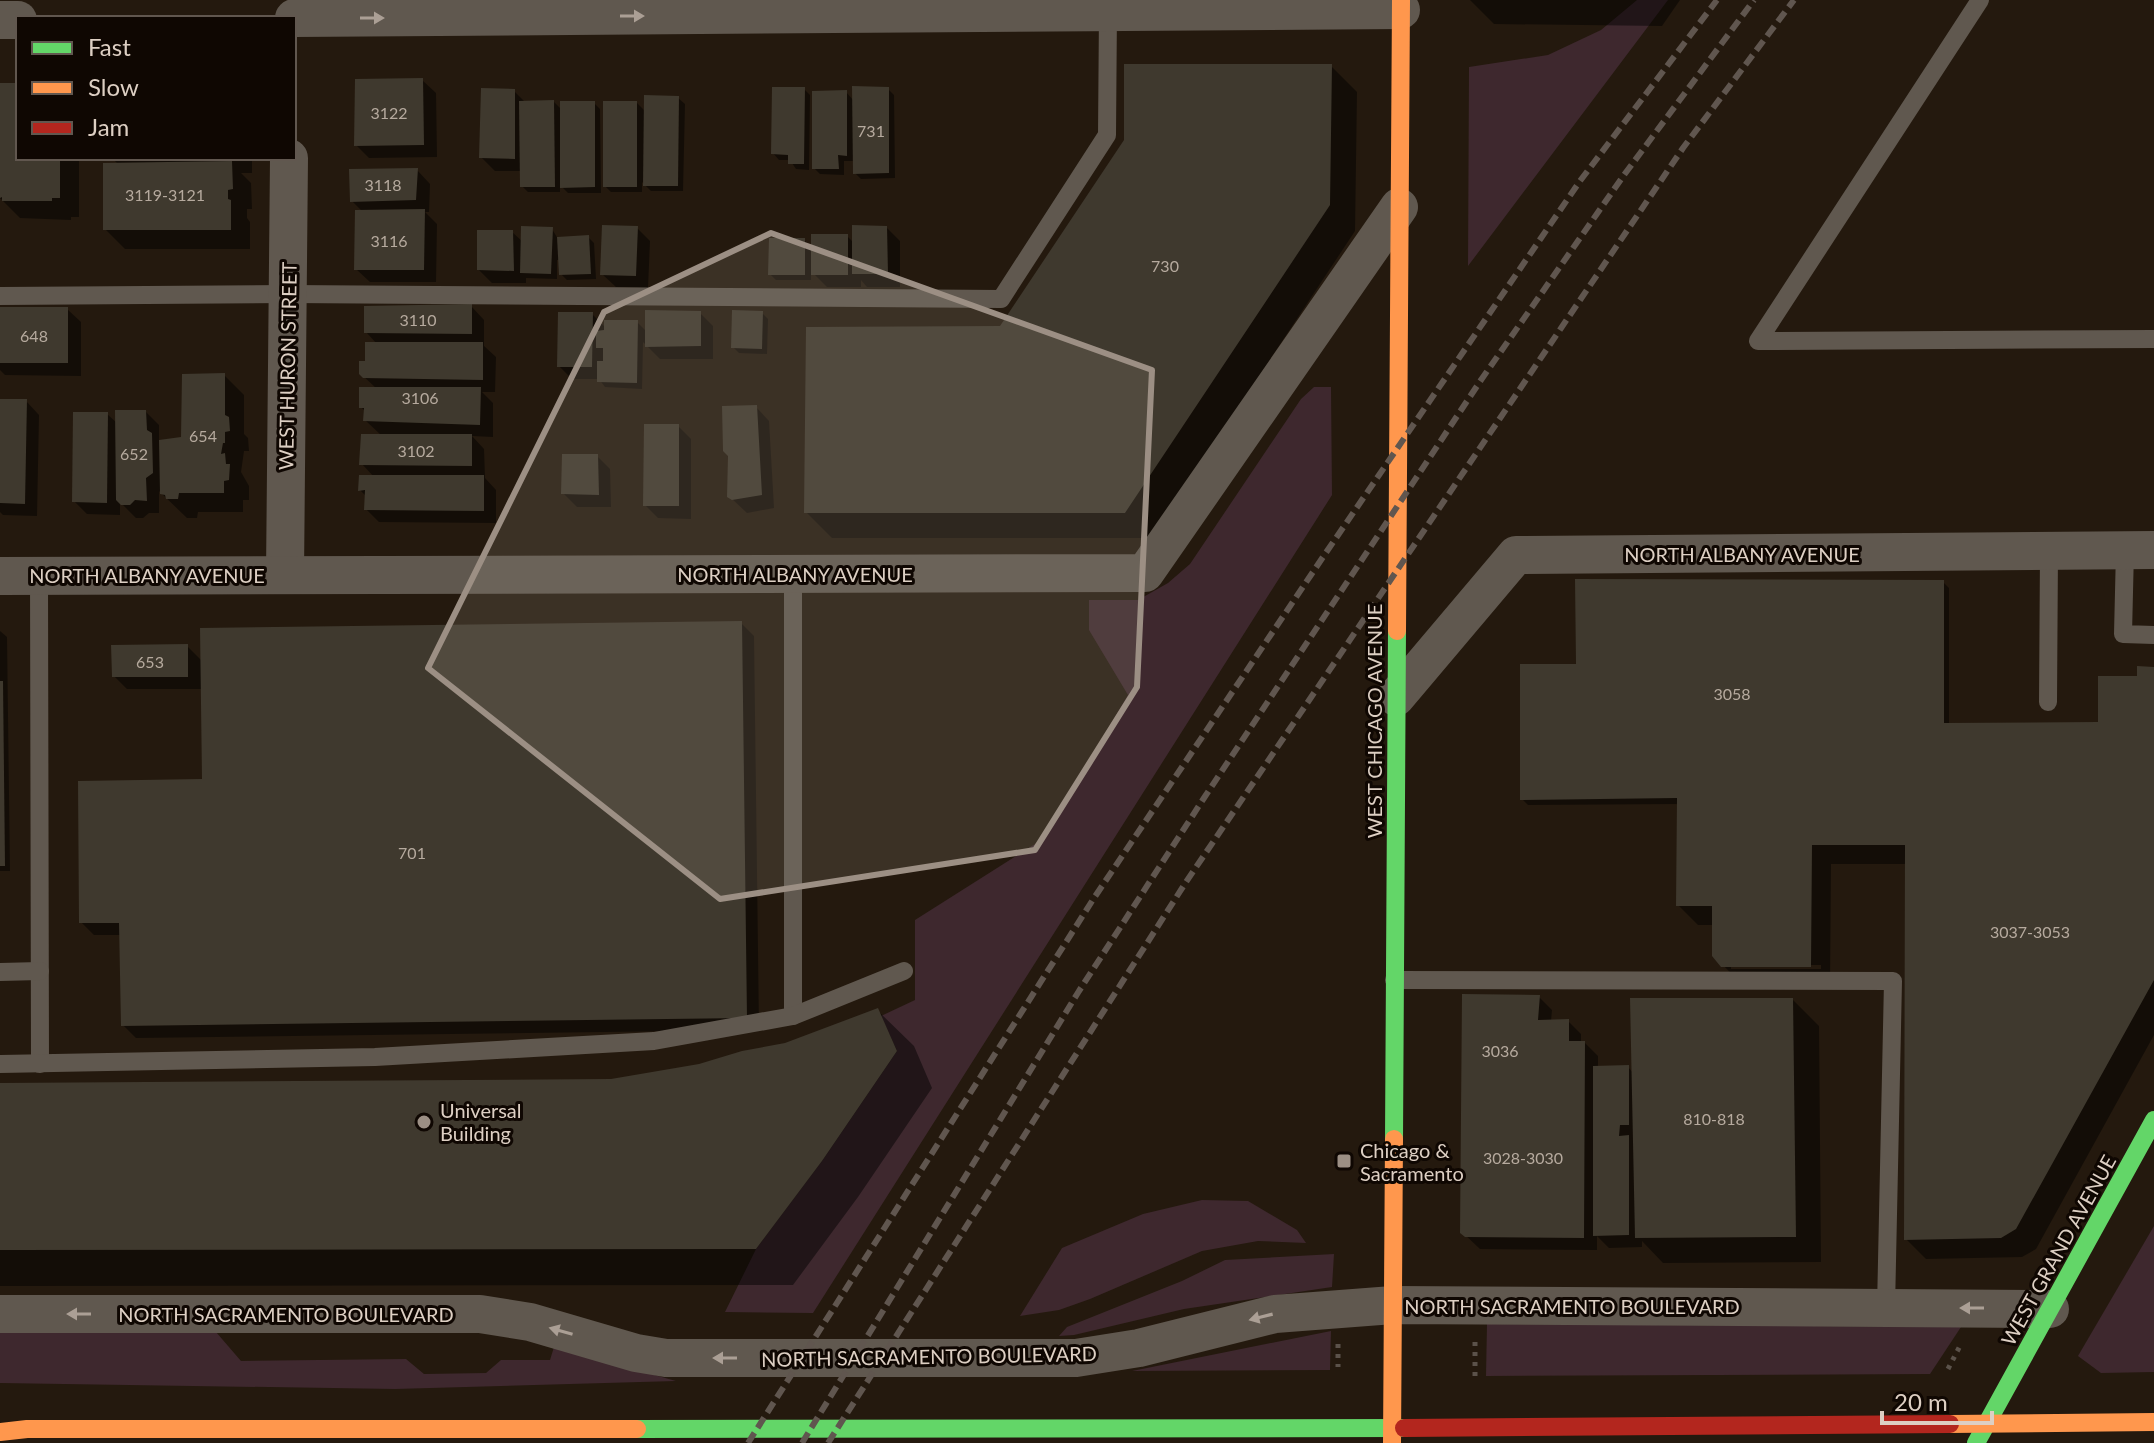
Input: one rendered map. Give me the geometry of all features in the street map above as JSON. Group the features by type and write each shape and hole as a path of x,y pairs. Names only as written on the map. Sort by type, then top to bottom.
{"street":[{"path":"296,18 1108,6 1401,5"},
{"name":"WEST CHICAGO AVENUE","path":"1392,1436 1401,5"},
{"name":"WEST HURON STREET","path":"285,574 289,160"},
{"name":"NORTH ALBANY AVENUE","path":"0,576 1145,573 1399,207"},
{"name":"NORTH ALBANY AVENUE","path":"1396,697 1516,555 2140,550"},
{"name":"WEST GRAND AVENUE","path":"1976,1443 2154,1120"},
{"name":"NORTH SACRAMENTO BOULEVARD","path":"0,1314 480,1314 530,1322 636,1353 666,1358 1076,1358 1139,1348 1275,1314 1393,1305 2050,1309"},
{"path":"0,1432 27,1429 155,1436 1392,1436 2154,1422"}],"lane":[{"path":"1980,0 1758,341 2154,339"},
{"path":"0,296 288,294 1001,299 1107,135 1108,6"},
{"path":"2140,550 2123,634 2154,635"},
{"path":"2048,702 2049,551"},
{"path":"793,574 793,1016"},
{"path":"39,575 40,1064"},
{"path":"0,972 40,971"},
{"path":"0,1064 375,1057 654,1041 793,1016 904,971"},
{"path":"1394,980 1893,981 1886,1308"}],"path":[{"path":"1475,1333 1475,1377"}],"highlighted area":[{"path":"771,233 1152,370 1137,687 1035,850 720,899 428,668 604,312"}],"shaded area":[{"path":"1637,0 1668,0 1468,266 1469,67 1548,55 1601,30"},
{"path":"1314,387 1331,387 1332,495 813,1313 725,1312 756,1249 822,1161 897,1051 881,1016 915,1000 915,920 1043,839 1128,695 1089,630 1089,600 1138,600 1168,583 1190,564 1301,399"},
{"path":"1202,1200 1248,1201 1297,1230 1306,1243 1258,1241 1202,1251 1090,1299 1059,1310 1020,1316 1062,1248 1143,1214"},
{"path":"2154,1226 2154,1372 2101,1373 2078,1356"},
{"path":"1334,1254 1332,1287 1184,1309 1059,1336 1067,1327 1182,1281 1225,1260"},
{"path":"1487,1324 1961,1327 1930,1374 1486,1376"},
{"path":"1331,1331 1330,1370 1132,1371"},
{"path":"0,1332 216,1332 241,1361 406,1359 424,1374 486,1373 501,1360 550,1360 554,1347 676,1381 395,1389 0,1383"}],"building":[{"path":"1124,64 1332,64 1330,205 1125,513 804,513 806,327 1000,326 1124,140"},
{"path":"423,78 424,145 354,146 355,79"},
{"path":"0,83 16,83 16,160 60,160 60,198 52,198 52,201 2,201"},
{"path":"852,86 889,87 889,173 853,174"},
{"path":"772,87 805,87 804,164 788,164 788,155 771,154"},
{"path":"481,88 515,89 515,159 479,158"},
{"path":"847,90 847,156 838,155 839,169 812,169 812,91"},
{"path":"644,95 679,96 678,186 643,186"},
{"path":"554,100 555,187 520,187 519,101"},
{"path":"560,101 595,101 595,187 560,188"},
{"path":"603,101 637,101 637,187 603,187"},
{"path":"232,161 233,189 228,190 231,230 103,230 103,163"},
{"path":"418,168 416,200 350,202 349,169"},
{"path":"425,209 424,270 354,270 355,210"},
{"path":"602,225 638,226 636,276 600,275"},
{"path":"852,225 887,226 888,274 852,274"},
{"path":"521,226 553,227 551,274 520,273"},
{"path":"477,230 513,230 514,271 477,270"},
{"path":"811,234 848,234 848,275 811,275"},
{"path":"589,235 591,274 559,275 557,237"},
{"path":"769,238 805,238 805,275 768,275"},
{"path":"472,304 472,334 364,333 364,306"},
{"path":"0,307 68,307 68,363 0,363"},
{"path":"645,310 701,311 701,346 645,347"},
{"path":"732,310 763,311 762,349 731,348"},
{"path":"558,312 593,312 592,367 557,367"},
{"path":"604,320 638,320 637,383 597,382 597,361 603,361 603,348 596,348 596,331 604,330"},
{"path":"365,342 483,342 483,380 363,378 359,374 359,361 365,361"},
{"path":"225,373 225,415 229,417 230,431 225,432 221,454 225,453 226,464 230,464 229,480 224,481 224,493 179,493 178,499 166,499 165,495 160,494 159,440 181,437 182,374"},
{"path":"359,387 481,387 480,425 363,421 364,408 359,408"},
{"path":"0,399 27,399 25,504 0,503"},
{"path":"757,405 762,495 732,500 727,497 728,456 723,451 722,406"},
{"path":"115,410 146,410 147,430 152,433 153,473 146,478 147,501 135,500 130,505 121,505 116,500"},
{"path":"73,412 108,412 107,503 72,502"},
{"path":"644,424 679,424 679,506 643,506"},
{"path":"361,434 472,434 472,466 359,465"},
{"path":"562,454 598,454 599,495 561,494"},
{"path":"359,475 484,475 484,511 364,510 365,490 358,491"},
{"path":"1575,579 1944,580 1944,723 2098,722 2098,676 2137,676 2137,666 2154,667 2154,980 2016,1229 2001,1238 1904,1240 1905,845 1812,845 1811,967 1721,967 1712,956 1712,906 1676,906 1677,798 1520,800 1520,664 1576,664"},
{"path":"742,621 747,1018 121,1026 119,923 79,923 78,781 202,779 200,628"},
{"path":"188,644 188,677 112,677 111,645"},
{"path":"0,681 3,681 5,866 0,866"},
{"path":"1462,994 1540,995 1538,1020 1569,1019 1569,1041 1585,1041 1584,1238 1465,1237 1460,1233"},
{"path":"1630,998 1793,998 1796,1237 1635,1238"},
{"name":"Universal Building","path":"878,1008 897,1051 822,1161 756,1249 0,1250 0,1083 611,1079 699,1064 742,1051 785,1043"},
{"path":"1629,1065 1629,1125 1620,1125 1619,1136 1629,1135 1629,1235 1593,1236 1593,1066"}],"railway":[{"path":"748,1443 1094,898 1580,181 1717,0"},
{"path":"802,1443 1079,991 1204,798 1481,380 1624,175 1754,0"},
{"path":"828,1443 1186,882 1683,148 1794,0"}],"traffic: fast":[{"path":"1394,1139 1397,631"},
{"path":"1976,1443 2154,1120"},
{"path":"637,1429 1404,1428"}],"traffic: slow":[{"path":"1397,631 1401,0"},
{"path":"1392,1443 1394,1139"},
{"path":"1950,1424 2154,1422"},
{"path":"0,1432 27,1429 637,1429"}],"traffic: jam":[{"path":"1404,1428 1950,1424"}],"place":[{"name":"Universal Building","path":"424,1122"},
{"name":"Chicago & Sacramento","path":"1344,1161"}]}
